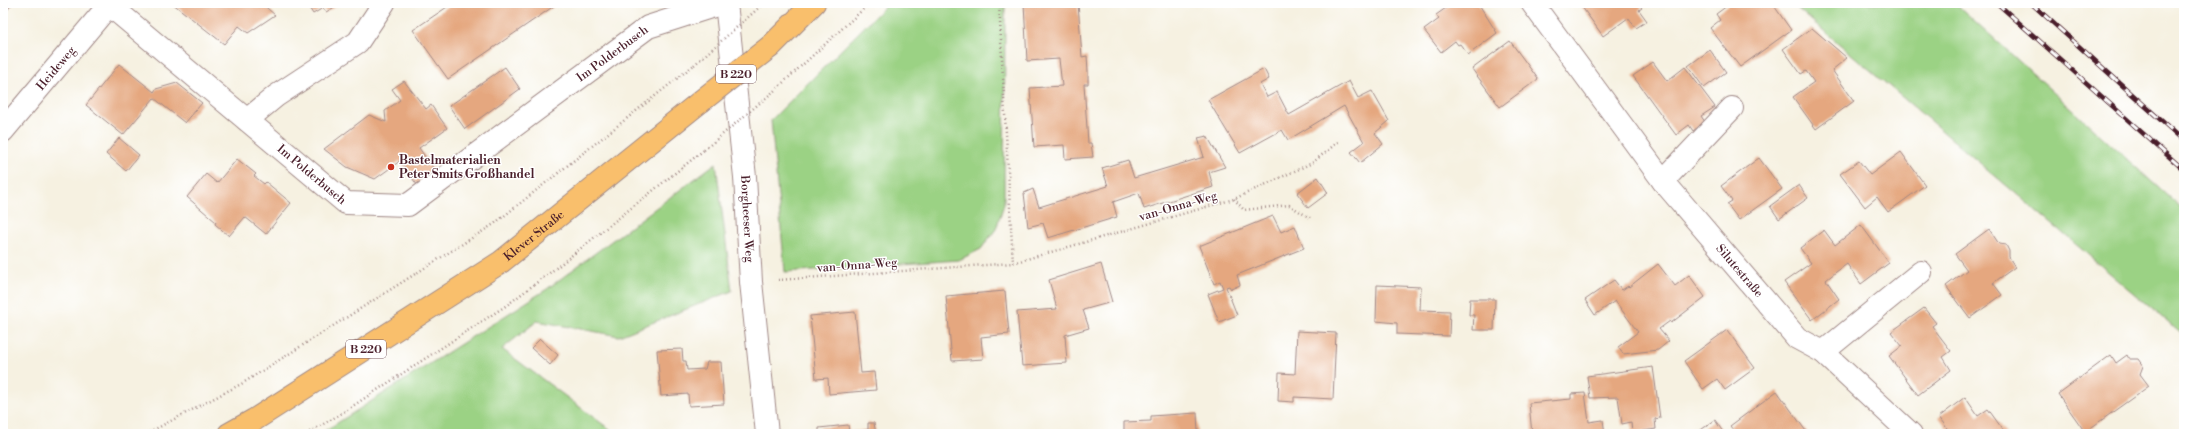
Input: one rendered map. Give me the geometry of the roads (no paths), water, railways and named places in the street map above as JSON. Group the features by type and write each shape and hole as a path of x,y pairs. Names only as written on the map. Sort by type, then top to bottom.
{"main road":[{"name":"Klever Straße","path":"229,434 254,420 501,262 771,46 814,3"}],"street":[{"path":"247,120 276,96 358,42 384,3"},
{"name":"Im Polderbusch","path":"108,4 346,202 408,205 648,28 724,3"},
{"name":"Borgheeser Weg","path":"724,3 744,177 752,282 767,434"},
{"name":"Silutestraße","path":"1532,3 1663,181 1797,338 1823,352 1911,434"},
{"name":"Heideweg","path":"3,131 108,4"},
{"path":"1663,181 1732,108"},
{"path":"1823,352 1920,272"}],"railway":[{"path":"1997,3 2184,170"},
{"path":"2031,3 2184,141"}],"place":[{"name":"Bastelmaterialien Peter Smits Großhandel","path":"391,167"}]}
